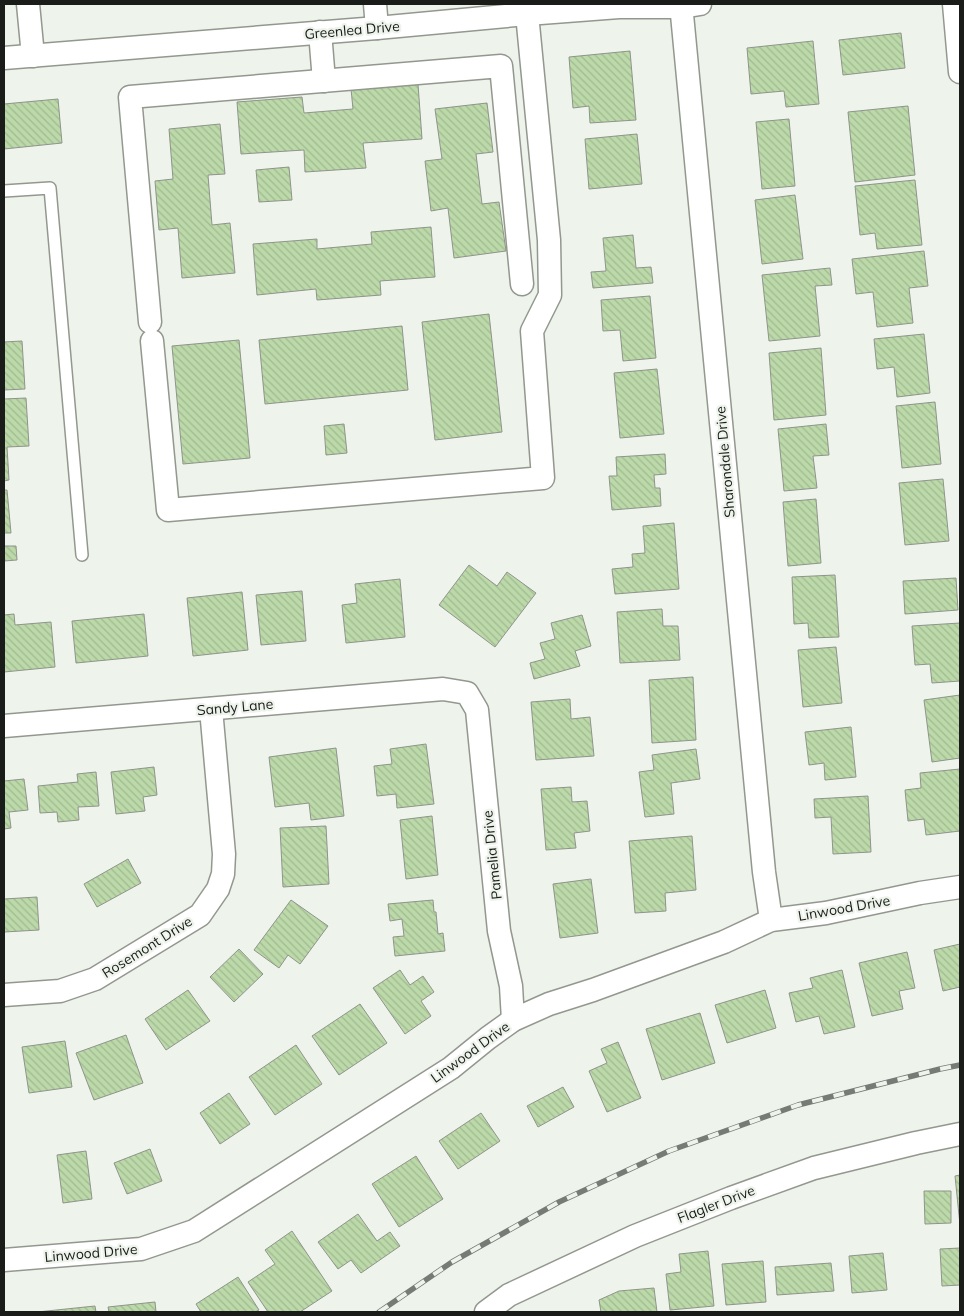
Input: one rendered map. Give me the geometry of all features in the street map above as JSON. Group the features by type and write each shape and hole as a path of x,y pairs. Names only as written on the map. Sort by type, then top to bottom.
{"street":[{"path":"28,4 33,56"},
{"path":"374,4 377,28"},
{"path":"954,4 960,72"},
{"name":"Greenlea Drive","path":"4,58 527,14 618,7 688,5"},
{"name":"Sharondale Drive","path":"688,5 763,862 771,920"},
{"path":"522,284 501,66 130,97 168,510 543,478 532,331 550,295 549,240 527,14"},
{"path":"320,32 324,81"},
{"name":"Sandy Lane","path":"4,726 443,689 467,693"},
{"name":"Pamelia Drive","path":"467,693 478,710 499,931 510,986 513,1020"},
{"name":"Rosemont Drive","path":"4,995 60,991 95,979 200,915 218,889 224,874 224,854 211,709"},
{"name":"Linwood Drive","path":"4,1260 141,1249 194,1231 451,1068 513,1020 549,1004 724,942 771,920 826,913 920,893 960,887"},
{"name":"Flagler Drive","path":"486,1312 509,1295 635,1236 731,1198 814,1168 916,1142 960,1134"}],"lane":[{"path":"4,191 50,188 82,555"}],"building":[{"path":"901,33 905,68 843,75 839,40"},
{"path":"813,41 819,104 786,107 784,91 751,94 747,48"},
{"path":"630,51 636,120 590,123 589,106 573,108 569,57"},
{"path":"418,84 422,139 363,143 366,168 305,172 304,150 241,154 237,102 302,97 304,113 353,109 351,89"},
{"path":"58,99 62,143 4,149 4,104"},
{"path":"487,103 493,152 476,154 482,204 499,202 506,251 454,258 448,208 431,211 425,161 442,159 435,109"},
{"path":"908,106 915,175 855,182 848,112"},
{"path":"789,119 795,186 762,189 756,122"},
{"path":"220,124 225,174 208,175 212,225 230,223 235,273 182,278 178,228 159,230 155,181 173,179 169,129"},
{"path":"637,134 642,184 589,189 585,139"},
{"path":"289,167 292,200 259,202 256,170"},
{"path":"915,180 922,245 877,249 875,233 860,235 855,186"},
{"path":"795,195 803,259 762,264 755,200"},
{"path":"431,227 435,277 380,281 381,295 317,300 316,289 257,295 253,244 317,239 317,249 372,244 371,232"},
{"path":"633,235 636,268 651,267 653,283 593,288 591,272 606,271 603,238"},
{"path":"924,251 928,286 909,288 913,323 877,327 873,292 856,294 852,259"},
{"path":"830,268 832,285 815,286 820,336 769,341 762,275"},
{"path":"650,296 656,358 623,361 620,330 603,331 601,300"},
{"path":"489,314 502,432 435,440 422,322"},
{"path":"402,326 408,390 265,404 259,340"},
{"path":"924,334 930,393 897,397 894,367 877,369 874,339"},
{"path":"239,340 250,458 183,464 172,346"},
{"path":"22,341 25,389 4,390 4,342"},
{"path":"821,348 826,415 774,420 769,353"},
{"path":"657,369 664,434 620,438 614,373"},
{"path":"26,398 29,446 7,447 9,480 4,481 4,399"},
{"path":"935,402 941,464 902,468 896,406"},
{"path":"344,424 347,453 326,455 324,426"},
{"path":"826,424 829,455 813,456 817,488 784,491 778,429"},
{"path":"665,454 666,474 654,475 655,488 660,488 661,506 612,510 609,476 617,476 616,457"},
{"path":"943,479 949,541 905,545 899,483"},
{"path":"4,490 7,490 11,533 4,533"},
{"path":"816,499 821,563 788,566 783,502"},
{"path":"674,523 679,589 615,594 612,569 633,567 632,554 645,553 643,526"},
{"path":"4,546 16,546 17,560 4,561"},
{"path":"469,565 497,586 507,572 536,593 495,647 439,605"},
{"path":"835,575 839,637 809,638 808,623 794,624 792,577"},
{"path":"956,578 958,610 905,614 903,581"},
{"path":"400,579 405,637 346,643 342,605 357,603 355,584"},
{"path":"302,591 306,641 261,645 256,595"},
{"path":"242,592 248,650 193,656 187,598"},
{"path":"662,609 663,626 678,626 680,660 620,663 617,612"},
{"path":"14,614 15,625 51,622 55,667 4,672 4,615"},
{"path":"144,614 148,656 76,663 72,621"},
{"path":"582,615 591,646 575,651 580,666 534,679 530,663 545,659 540,643 555,639 551,623"},
{"path":"960,623 960,681 932,683 930,664 915,665 912,626"},
{"path":"836,647 842,703 803,707 798,650"},
{"path":"693,677 696,740 652,743 649,680"},
{"path":"960,695 960,758 932,762 924,700"},
{"path":"570,699 571,719 590,717 594,756 536,760 531,702"},
{"path":"851,727 856,777 825,780 824,763 809,765 805,732"},
{"path":"426,744 434,804 397,808 396,794 377,796 374,766 392,764 390,749"},
{"path":"336,748 344,816 311,820 309,803 275,807 269,757"},
{"path":"696,749 700,779 671,783 674,814 645,817 639,772 654,770 652,755"},
{"path":"154,767 157,795 143,797 145,811 116,814 111,772"},
{"path":"960,769 960,831 926,835 924,819 908,821 905,790 921,788 920,773"},
{"path":"96,772 99,806 78,807 79,820 58,822 57,812 40,813 38,786 78,782 77,774"},
{"path":"24,779 28,810 9,812 11,828 4,829 4,781"},
{"path":"571,787 572,802 587,801 590,831 574,833 576,848 546,850 541,789"},
{"path":"868,796 871,852 833,854 831,817 815,818 814,799"},
{"path":"432,816 438,875 406,879 400,820"},
{"path":"326,826 329,884 283,887 280,828"},
{"path":"692,836 696,890 665,893 666,911 635,913 629,841"},
{"path":"128,859 141,883 97,907 84,884"},
{"path":"591,879 598,933 560,938 553,884"},
{"path":"37,897 39,930 4,932 4,899"},
{"path":"291,900 328,926 300,964 288,955 279,968 254,950"},
{"path":"433,900 438,934 443,933 445,951 395,956 393,937 404,936 402,919 390,921 388,904"},
{"path":"960,944 960,987 943,991 934,950"},
{"path":"239,949 263,974 234,1002 210,977"},
{"path":"907,952 915,988 899,991 903,1009 872,1016 859,963"},
{"path":"400,970 410,985 423,976 434,992 421,1001 431,1016 405,1034 373,988"},
{"path":"842,970 855,1027 824,1034 819,1016 796,1022 789,993 813,988 810,978"},
{"path":"188,990 210,1021 166,1050 145,1019"},
{"path":"765,990 776,1028 727,1043 715,1005"},
{"path":"360,1004 387,1043 339,1075 312,1036"},
{"path":"700,1013 715,1063 662,1080 646,1029"},
{"path":"126,1035 143,1083 94,1100 76,1053"},
{"path":"65,1041 72,1087 29,1093 22,1047"},
{"path":"618,1042 641,1098 607,1112 589,1071 607,1063 601,1049"},
{"path":"296,1045 322,1084 275,1115 249,1077"},
{"path":"563,1087 574,1107 538,1127 527,1106"},
{"path":"229,1093 250,1124 220,1144 200,1113"},
{"path":"481,1113 500,1141 458,1169 439,1141"},
{"path":"150,1149 162,1181 127,1194 114,1163"},
{"path":"86,1151 92,1199 63,1203 57,1155"},
{"path":"416,1156 443,1199 399,1227 372,1184"},
{"path":"960,1175 960,1225 955,1176"},
{"path":"924,1191 951,1191 951,1223 925,1224"},
{"path":"358,1214 377,1241 390,1232 400,1246 361,1273 351,1260 338,1269 318,1242"},
{"path":"292,1231 332,1291 300,1312 268,1312 248,1282 275,1264 265,1250"},
{"path":"960,1248 960,1285 942,1286 940,1249"},
{"path":"708,1251 714,1306 670,1310 666,1274 681,1272 679,1254"},
{"path":"883,1253 887,1290 852,1293 849,1256"},
{"path":"763,1261 766,1302 726,1305 722,1264"},
{"path":"831,1263 834,1291 777,1295 775,1267"},
{"path":"238,1277 259,1310 255,1312 201,1312 196,1304"},
{"path":"654,1288 657,1312 601,1312 599,1300 619,1291"},
{"path":"155,1302 156,1312 109,1312 108,1307"},
{"path":"95,1306 96,1312 37,1312"}],"railway":[{"path":"379,1312 452,1262 559,1202 669,1151 798,1105 960,1065"}]}
